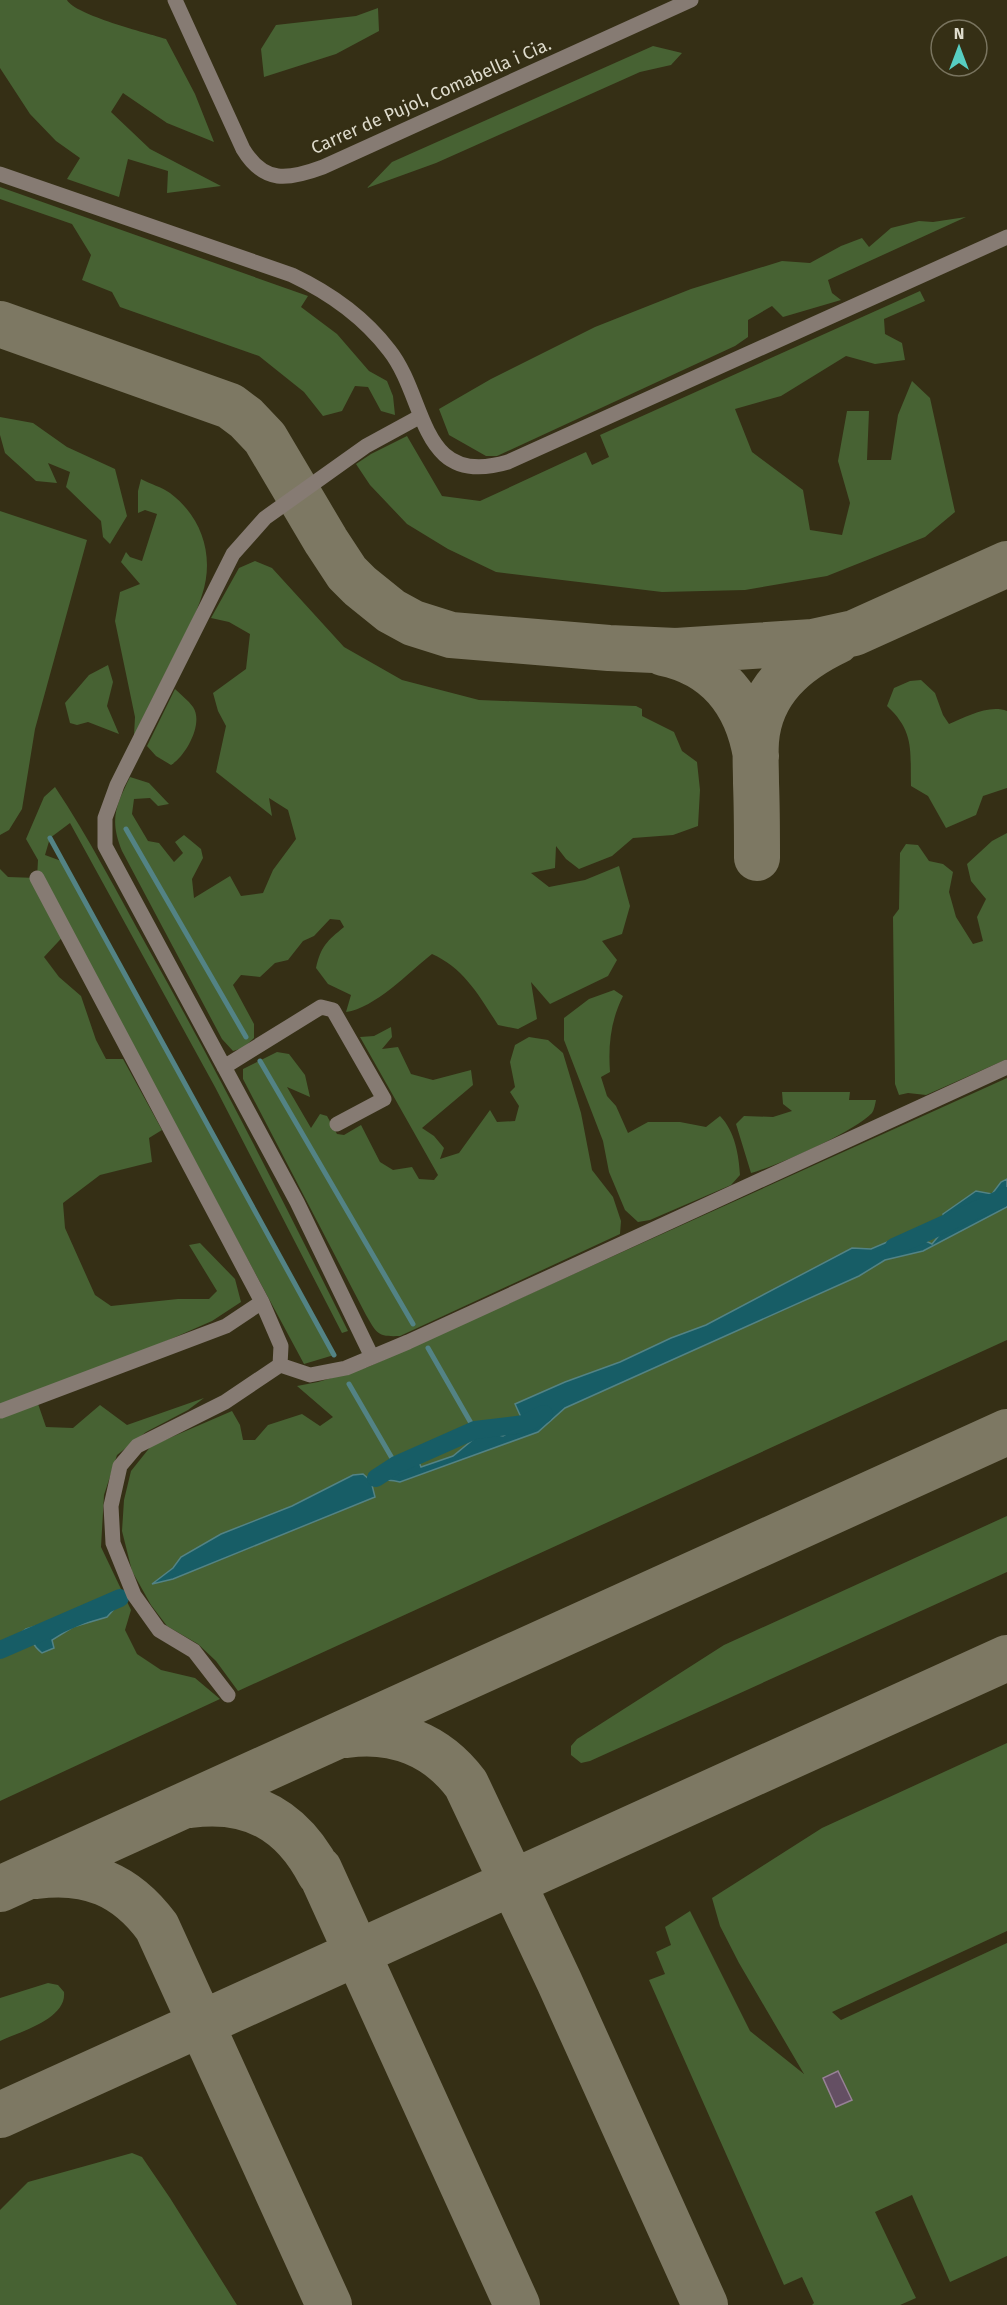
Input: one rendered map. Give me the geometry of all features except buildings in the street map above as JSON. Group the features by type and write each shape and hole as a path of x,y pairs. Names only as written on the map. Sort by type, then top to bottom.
{"street":[{"name":"Carrer de Pujol, Comabella i Cia.","path":"175,0 251,163 266,174 285,177 326,166 691,0"},
{"path":"0,174 292,276 317,287 346,306 372,330 391,352 437,447 447,459 460,466 485,467 508,462 1007,237"},
{"path":"372,1357 297,1202 105,846 105,818 117,785 233,554 265,518 366,446 421,416"},
{"path":"37,878 262,1302 281,1346 280,1365"},
{"path":"224,1066 321,1007 333,1010 384,1099 337,1124"},
{"path":"280,1365 310,1375 346,1368 1007,1067"},
{"path":"1,1411 226,1326 262,1302"},
{"path":"228,1695 194,1651 159,1630 134,1595 112,1543 111,1506 120,1466 137,1446 225,1402 280,1365"}],"green space":[{"path":"0,0 67,0 83,12 166,39 195,94 214,142 167,123 123,93 111,112 150,149 221,186 167,193 168,171 128,159 119,197 67,179 80,158 56,141 30,114 0,68"},
{"path":"378,8 379,31 336,54 264,77 261,49 276,25 356,16"},
{"path":"653,46 682,53 671,65 640,72 436,163 367,188 392,162"},
{"path":"0,187 308,296 301,307 337,334 369,371 387,381 393,396 395,415 381,411 368,387 355,386 342,411 323,416 304,392 259,356 120,307 112,292 82,280 91,255 72,224 0,199"},
{"path":"966,217 828,280 832,293 841,300 783,317 772,306 748,320 748,337 735,346 497,456 486,456 449,435 439,409 491,379 595,327 691,289 782,261 810,263 841,246 862,238 869,247 891,228 919,221 933,222"},
{"path":"920,291 925,301 884,319 885,334 902,343 905,360 875,364 846,356 781,396 735,409 752,452 803,490 810,530 842,535 850,503 838,461 847,411 869,411 867,460 891,460 898,415 912,381 930,398 955,512 925,537 827,576 745,590 662,592 496,572 448,549 407,524 370,485 356,464 407,436 442,496 480,501 586,452 592,465 609,457 600,435"},
{"path":"0,417 33,423 67,447 115,469 127,516 110,544 103,537 101,521 66,487 70,472 48,463 57,483 36,481 5,453 0,435"},
{"path":"141,479 170,493 190,514 203,538 207,566 202,595 193,617 134,736 135,717 115,621 120,592 140,584 121,562 126,552 130,557 142,561 157,514 145,510 138,513 138,491"},
{"path":"0,511 87,540 35,729 22,809 9,830 0,835"},
{"path":"255,561 272,568 344,647 402,680 479,700 636,706 642,709 642,716 674,732 682,751 697,762 700,790 698,826 673,835 633,838 612,856 579,869 566,859 556,846 555,868 531,873 549,887 585,880 619,866 630,906 622,934 602,941 617,960 608,976 550,1004 531,982 537,1019 518,1029 498,1025 478,994 462,975 432,954 380,997 346,1012 351,995 328,984 316,968 325,945 344,927 340,920 330,919 314,936 303,941 288,960 275,963 260,977 241,975 233,985 254,1024 254,1038 243,1048 233,1051 222,1039 122,851 115,821 121,796 130,777 149,783 169,804 158,806 150,798 134,799 132,814 148,841 159,843 174,862 183,853 175,842 184,835 201,849 203,858 192,879 194,898 230,876 241,896 263,893 273,870 296,839 288,810 269,798 272,816 216,772 226,726 218,711 213,693 246,669 250,634 229,622 211,618 239,568"},
{"path":"108,665 113,682 107,706 119,734 88,722 77,725 70,723 65,703 89,675"},
{"path":"921,680 935,693 949,724 985,710 1007,711 1007,788 983,796 976,815 946,828 928,796 911,786 907,734 896,715 887,706 894,688 910,681"},
{"path":"175,689 193,707 196,722 192,739 177,761 171,765 156,756 147,746"},
{"path":"55,787 103,866 200,1043 348,1331 342,1333 215,1087 70,823 50,838 45,855 64,862 334,1355 304,1364 70,929 44,957 59,977 81,996 96,1040 106,1059 123,1059 162,1130 149,1138 152,1162 100,1175 63,1203 65,1228 95,1295 111,1306 178,1299 209,1299 217,1291 189,1245 200,1243 235,1279 241,1302 212,1321 36,1398 46,1427 73,1428 100,1405 127,1425 204,1398 188,1410 146,1432 117,1455 104,1495 101,1547 131,1610 125,1630 137,1654 161,1670 195,1678 220,1699 0,1801 0,869 8,877 37,878 38,860 26,839 44,797"},
{"path":"1007,833 1007,1059 926,1095 908,1093 899,1095 895,1084 893,917 899,909 900,853 906,844 918,845 929,861 943,864 953,872 949,892 956,917 973,944 983,941 977,917 986,899 971,881 967,864 992,841"},
{"path":"614,990 623,996 611,1032 610,1072 601,1077 607,1096 616,1106 628,1133 648,1122 680,1122 706,1127 720,1116 733,1136 740,1175 731,1185 650,1220 638,1222 625,1210 609,1172 603,1141 564,1040 564,1018 589,999"},
{"path":"391,1027 392,1037 382,1049 398,1047 411,1074 433,1080 471,1070 473,1085 422,1128 434,1136 444,1148 440,1159 459,1153 490,1110 497,1122 515,1121 519,1106 510,1092 515,1087 510,1062 515,1045 529,1037 548,1040 563,1053 581,1113 592,1170 613,1197 621,1221 620,1234 400,1336 382,1335 370,1321 243,1079 243,1069 277,1052 289,1054 305,1075 310,1097 287,1087 311,1128 320,1114 327,1116 337,1134 344,1135 361,1125 380,1162 393,1170 412,1167 419,1179 434,1180 438,1175 360,1037 374,1036"},
{"path":"1007,1078 1007,1340 238,1691 216,1661 198,1644 167,1626 151,1605 132,1571 122,1531 124,1500 131,1471 151,1446 232,1411 240,1425 243,1440 255,1440 268,1425 302,1414 320,1426 333,1417 297,1386 368,1367"},
{"path":"782,1092 850,1092 849,1100 876,1100 872,1113 863,1121 796,1156 751,1173 736,1124 744,1116 773,1117 792,1111 783,1104"},
{"path":"1007,1516 1007,1572 590,1761 581,1763 571,1755 571,1746 577,1739 724,1645"},
{"path":"1007,1743 1007,1931 832,2012 841,2020 1007,1943 1007,2256 950,2282 912,2195 875,2212 916,2298 900,2305 812,2305 814,2303 802,2277 784,2285 649,1980 665,1974 656,1952 671,1945 665,1927 690,1911 750,2031 804,2074 739,1963 720,1926 712,1898 822,1828"},
{"path":"48,1983 58,1985 64,1992 63,2001 58,2010 29,2029 0,2041 0,1998"},
{"path":"132,2153 142,2157 237,2305 0,2305 0,2210 28,2182"}],"water":[{"path":"1007,1179 1007,1207 923,1251 885,1260 859,1276 565,1408 538,1432 400,1482 389,1480 379,1482 372,1485 375,1497 173,1579 152,1584 173,1568 181,1557 221,1534 292,1506 353,1475 363,1474 370,1480 409,1460 419,1462 421,1467 453,1456 475,1438 475,1430 503,1436 524,1424 515,1404 706,1325 852,1248 871,1249 913,1231 915,1236 932,1244 945,1228 943,1214 976,1191 992,1194 1001,1182"},
{"path":"113,1601 116,1607 107,1617 73,1627 52,1640 54,1648 42,1653 26,1633 0,1649 0,1645 5,1645 26,1629 53,1621 61,1623 79,1618 94,1608"}],"waterway":[{"path":"126,829 246,1037"},
{"path":"50,838 334,1355"},
{"path":"260,1061 413,1324"},
{"path":"894,1247 1007,1196"},
{"path":"428,1348 475,1430"},
{"path":"349,1384 396,1465"},
{"path":"376,1478 396,1465 475,1430 524,1424 544,1414"},
{"path":"0,1650 120,1598"}],"taxiway":[{"path":"0,324 230,406 246,418 265,438 347,573 391,611 413,623 451,635 676,651 813,642 854,633 1007,564"},
{"path":"757,858 756,746 764,707 772,693 794,668 837,641"},
{"path":"663,653 699,666 714,676 726,689 737,703 745,719 756,756"},
{"path":"0,1889 1007,1432"},
{"path":"0,2115 1007,1658"},
{"path":"346,1735 381,1734 413,1742 442,1759 466,1784 559,1981 705,2305"},
{"path":"190,1805 212,1803 232,1805 267,1816 296,1839 320,1874"},
{"path":"319,1869 517,2305"},
{"path":"36,1876 72,1875 104,1883 132,1900 157,1927 329,2305"}]}
